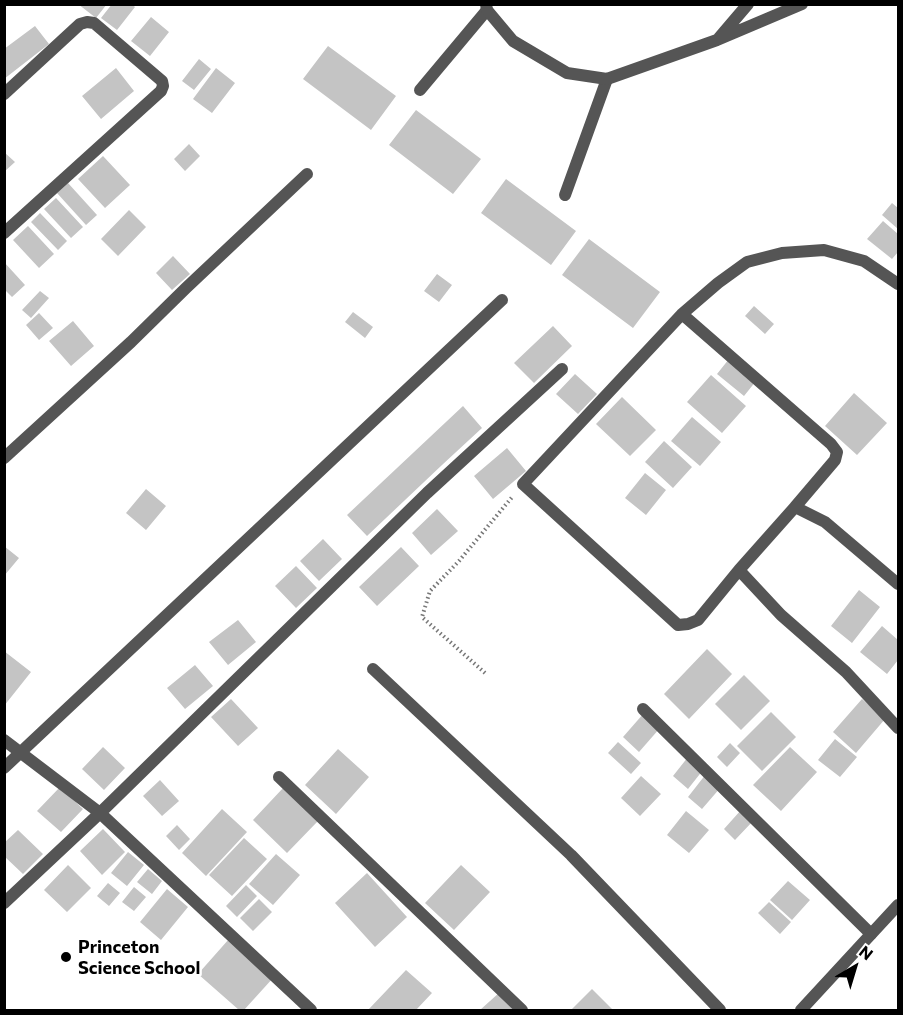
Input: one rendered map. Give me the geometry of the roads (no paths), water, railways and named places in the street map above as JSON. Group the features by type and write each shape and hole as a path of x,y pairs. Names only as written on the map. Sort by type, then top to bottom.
{"street":[{"path":"717,40 747,4"},
{"path":"420,90 486,7 513,41 567,73 607,79 717,40 801,4"},
{"path":"4,94 80,24 87,22 94,23 162,81 163,86 161,91 4,233"},
{"path":"565,195 607,79"},
{"path":"4,458 131,342 307,174"},
{"path":"682,314 831,444 837,452 835,460 698,620 678,625 523,484 682,314 747,262 782,253 824,250 864,261 898,284"},
{"path":"4,768 502,300"},
{"path":"4,903 100,813 427,493 562,369"},
{"path":"795,507 825,522 897,580"},
{"path":"739,570 781,615 846,672 898,728"},
{"path":"373,669 571,855 720,1011"},
{"path":"643,709 871,934"},
{"path":"4,740 100,813 311,1011"},
{"path":"279,777 522,1011"},
{"path":"801,1011 898,905"}],"place":[{"name":"Princeton Science School","path":"66,957"}]}
